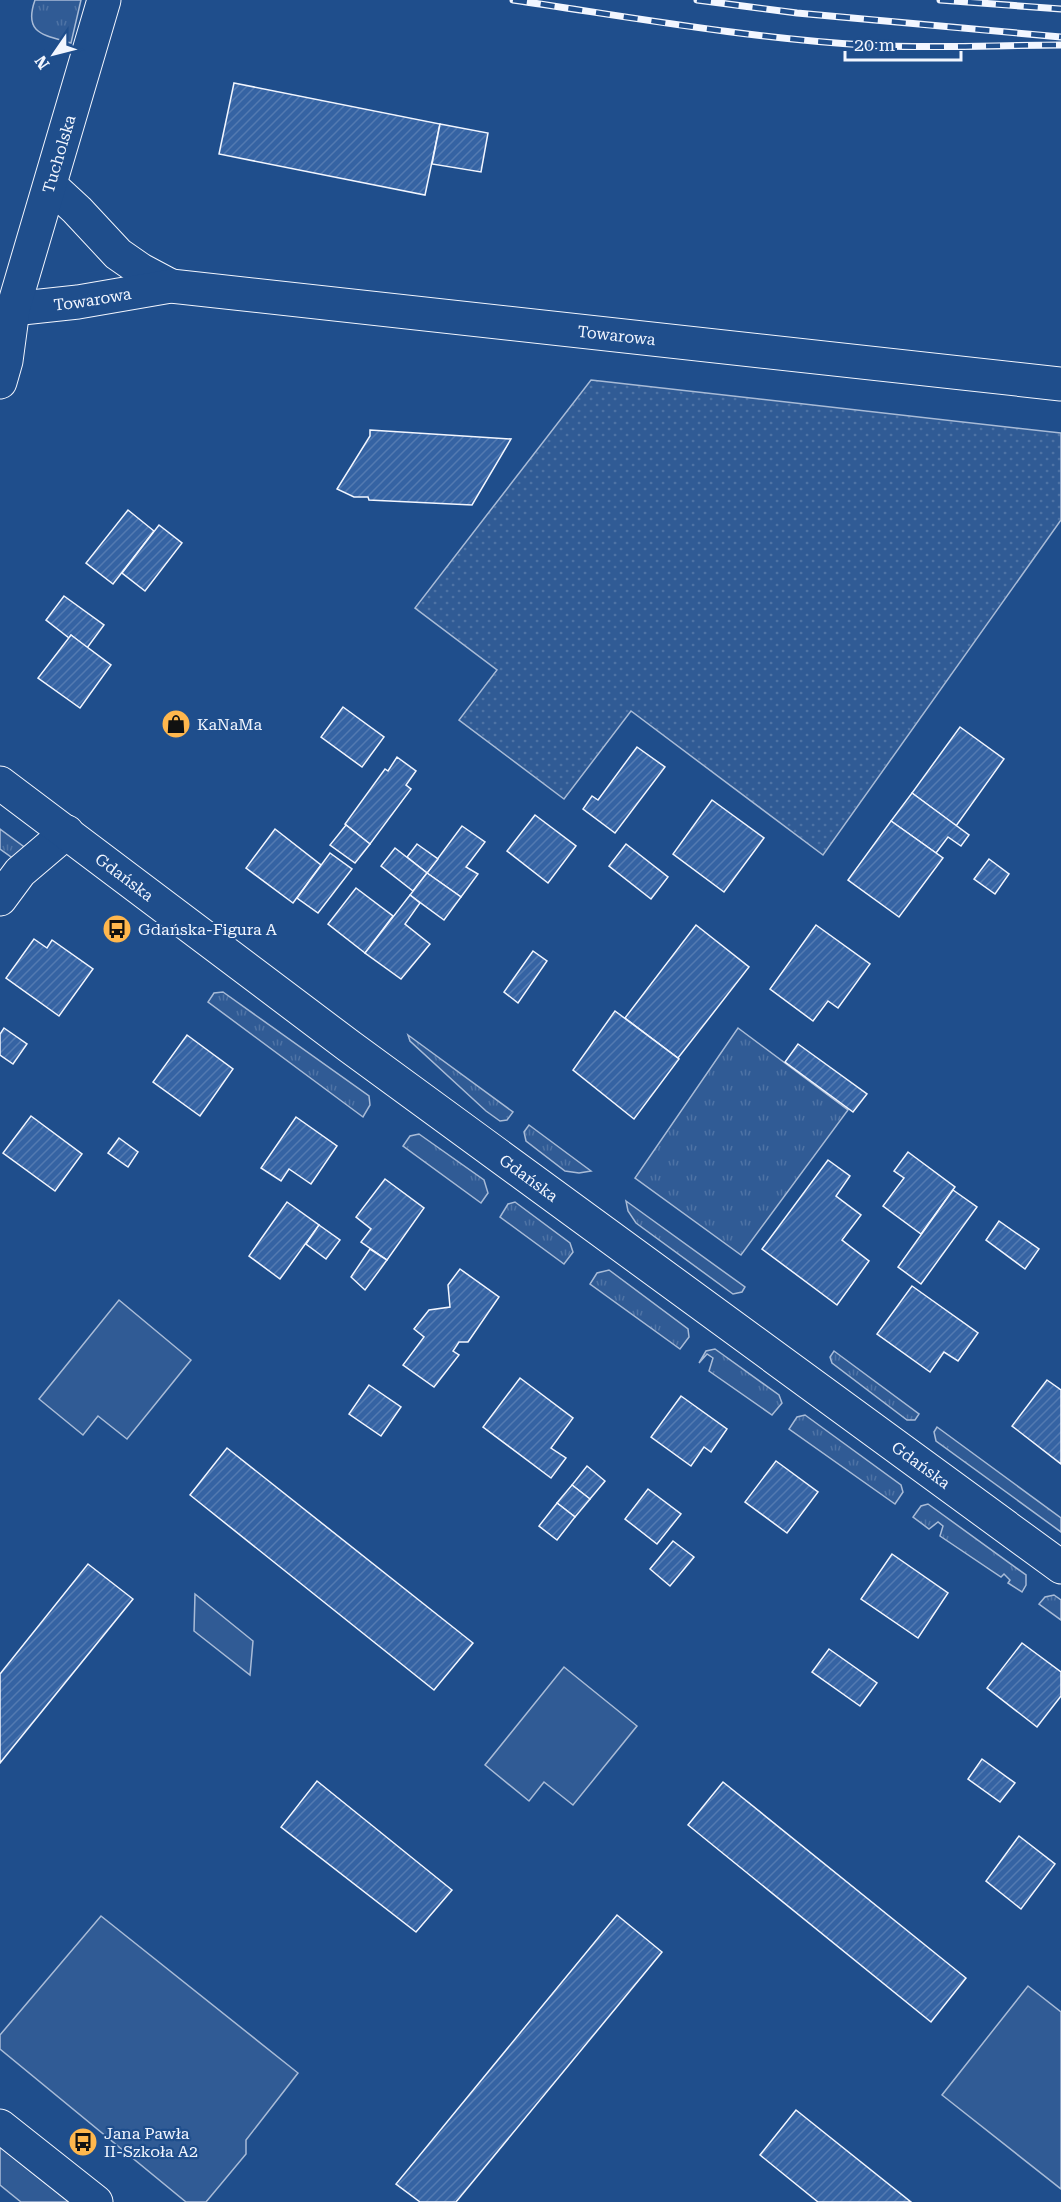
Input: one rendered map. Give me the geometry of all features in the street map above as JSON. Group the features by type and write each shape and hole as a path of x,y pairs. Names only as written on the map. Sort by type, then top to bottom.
{"main road":[{"name":"Tucholska","path":"0,382 6,361 6,317 51,186 104,0"},
{"name":"Towarowa","path":"51,186 118,254 141,270 171,286"},
{"name":"Towarowa","path":"6,317 171,286 1061,384"},
{"name":"Gdańska","path":"0,783 349,1047 1061,1567"},
{"path":"0,900 20,872 67,832"},
{"path":"0,2126 96,2202"}],"green space":[{"path":"35,0 81,0 71,43 38,31 32,20"},
{"path":"591,380 1061,433 1061,520 823,855 631,711 564,799 459,720 497,670 415,608"},
{"path":"0,829 27,849 14,859 0,849"},
{"path":"223,992 369,1096 370,1105 363,1117 208,1002 214,993"},
{"path":"738,1028 848,1110 741,1255 635,1178"},
{"path":"408,1035 513,1112 507,1120 500,1121 486,1111 410,1041"},
{"path":"529,1125 591,1171 579,1173 565,1171 526,1141 524,1132"},
{"path":"419,1134 484,1180 488,1193 481,1203 403,1146 410,1136"},
{"path":"626,1201 745,1287 742,1292 733,1294 636,1223 628,1211"},
{"path":"515,1202 570,1243 573,1252 564,1264 500,1217 508,1204"},
{"path":"609,1270 688,1329 689,1337 680,1349 590,1284 597,1273"},
{"path":"715,1349 779,1395 782,1403 772,1415 709,1371 713,1358 707,1354 699,1363 706,1351"},
{"path":"834,1351 919,1414 915,1420 907,1420 832,1363 830,1357"},
{"path":"805,1415 901,1485 903,1492 895,1504 789,1429 797,1417"},
{"path":"937,1427 1061,1518 1061,1532 936,1441 934,1432"},
{"path":"928,1504 1026,1575 1026,1585 1022,1592 1008,1583 1010,1580 1004,1574 1001,1577 940,1536 943,1526 938,1522 929,1529 913,1517 921,1506"},
{"path":"1054,1595 1061,1600 1061,1620 1039,1604 1045,1597"}],"shaded area":[{"path":"119,1300 191,1360 127,1439 98,1416 83,1435 39,1399"},
{"path":"195,1594 253,1641 250,1675 194,1631"},
{"path":"564,1667 637,1726 573,1805 544,1782 529,1801 485,1765"},
{"path":"101,1916 298,2073 246,2140 246,2154 206,2202 186,2202 0,2049 0,2035"},
{"path":"1028,1986 1061,2012 1061,2189 942,2095"},
{"path":"0,2147 69,2202 21,2202 0,2185"}],"building":[{"path":"234,83 440,124 425,195 219,154"},
{"path":"440,124 488,133 481,172 432,164"},
{"path":"370,430 511,439 472,505 369,500 368,497 354,497 337,489 370,436"},
{"path":"128,510 154,531 113,584 86,563"},
{"path":"159,525 182,543 145,591 122,573"},
{"path":"64,596 104,625 87,648 71,635 69,638 46,620"},
{"path":"71,635 111,665 80,708 38,678"},
{"path":"343,707 384,737 362,767 321,737"},
{"path":"960,727 1004,759 956,826 912,793"},
{"path":"637,747 665,767 615,833 583,809 592,796 598,800"},
{"path":"397,757 416,771 406,785 411,789 370,844 345,824 385,769 388,771"},
{"path":"912,793 969,835 961,846 948,837 936,853 891,821"},
{"path":"712,800 764,838 724,892 673,854"},
{"path":"535,815 576,846 548,883 507,851"},
{"path":"891,821 943,858 899,917 848,880"},
{"path":"346,825 370,844 355,863 330,845"},
{"path":"462,826 485,842 466,867 478,874 461,897 427,873"},
{"path":"275,829 321,865 293,903 246,868"},
{"path":"417,844 438,859 427,873 407,857"},
{"path":"626,844 668,877 651,899 609,866"},
{"path":"395,848 427,873 413,891 381,866"},
{"path":"330,853 352,869 318,913 297,898"},
{"path":"989,859 1009,874 995,894 974,879"},
{"path":"427,873 461,897 444,920 410,895"},
{"path":"356,888 393,916 365,953 328,924"},
{"path":"410,895 420,903 405,924 430,944 401,979 365,953"},
{"path":"696,925 749,967 678,1058 625,1018"},
{"path":"816,925 870,964 838,1008 828,1001 813,1021 770,989"},
{"path":"34,939 47,948 52,940 93,969 59,1016 6,978"},
{"path":"533,951 547,961 518,1003 504,992"},
{"path":"615,1011 679,1059 634,1119 573,1070"},
{"path":"4,1028 27,1044 13,1064 0,1055 0,1034"},
{"path":"187,1035 233,1069 200,1116 153,1082"},
{"path":"798,1044 867,1094 853,1112 785,1062"},
{"path":"31,1116 82,1154 55,1191 3,1153"},
{"path":"296,1117 337,1146 311,1184 289,1169 281,1181 261,1168"},
{"path":"119,1138 138,1152 128,1167 108,1153"},
{"path":"908,1152 955,1187 921,1234 883,1206 904,1178 894,1171"},
{"path":"828,1160 850,1176 836,1196 861,1215 842,1240 869,1261 837,1305 762,1249"},
{"path":"385,1179 424,1208 387,1260 361,1242 371,1229 356,1217"},
{"path":"953,1190 977,1207 921,1284 898,1267"},
{"path":"287,1202 319,1225 280,1279 249,1256"},
{"path":"999,1221 1039,1249 1025,1269 986,1240"},
{"path":"319,1225 340,1240 326,1259 306,1244"},
{"path":"370,1249 387,1260 365,1290 351,1277"},
{"path":"460,1269 499,1297 468,1342 459,1342 453,1351 459,1355 434,1387 403,1365 424,1337 414,1329 429,1310 450,1307 448,1285"},
{"path":"912,1286 978,1333 958,1361 944,1352 930,1372 877,1334"},
{"path":"520,1378 573,1418 551,1448 566,1458 551,1478 483,1427"},
{"path":"1047,1380 1061,1390 1061,1464 1012,1426"},
{"path":"369,1385 401,1407 381,1436 349,1414"},
{"path":"681,1396 727,1429 711,1452 704,1447 691,1466 651,1437"},
{"path":"227,1448 473,1643 434,1690 190,1495"},
{"path":"776,1461 818,1492 787,1533 745,1502"},
{"path":"587,1466 605,1481 590,1499 572,1485"},
{"path":"572,1485 590,1499 575,1517 557,1503"},
{"path":"648,1489 681,1514 657,1544 625,1519"},
{"path":"557,1503 575,1517 557,1540 539,1526"},
{"path":"673,1541 694,1557 670,1586 650,1569"},
{"path":"892,1554 948,1593 918,1638 861,1599"},
{"path":"88,1564 133,1599 0,1763 0,1674"},
{"path":"1022,1643 1061,1672 1061,1696 1037,1727 987,1688"},
{"path":"829,1649 877,1683 860,1706 812,1672"},
{"path":"982,1759 1015,1783 1000,1802 968,1779"},
{"path":"317,1781 452,1890 416,1932 281,1827"},
{"path":"723,1782 966,1978 931,2022 688,1825"},
{"path":"1019,1836 1055,1864 1021,1909 986,1881"},
{"path":"617,1915 662,1952 456,2202 420,2202 396,2184"},
{"path":"796,2110 911,2202 818,2202 760,2155"}],"railway":[{"path":"513,0 689,26 821,42 914,47 1061,45"},
{"path":"697,0 797,13 1061,37"},
{"path":"940,0 1061,9"}],"place":[{"name":"KaNaMa","path":"176,724"},
{"name":"Gdańska-Figura A","path":"117,929"},
{"name":"Jana Pawła II-Szkoła A2","path":"83,2142"}]}
